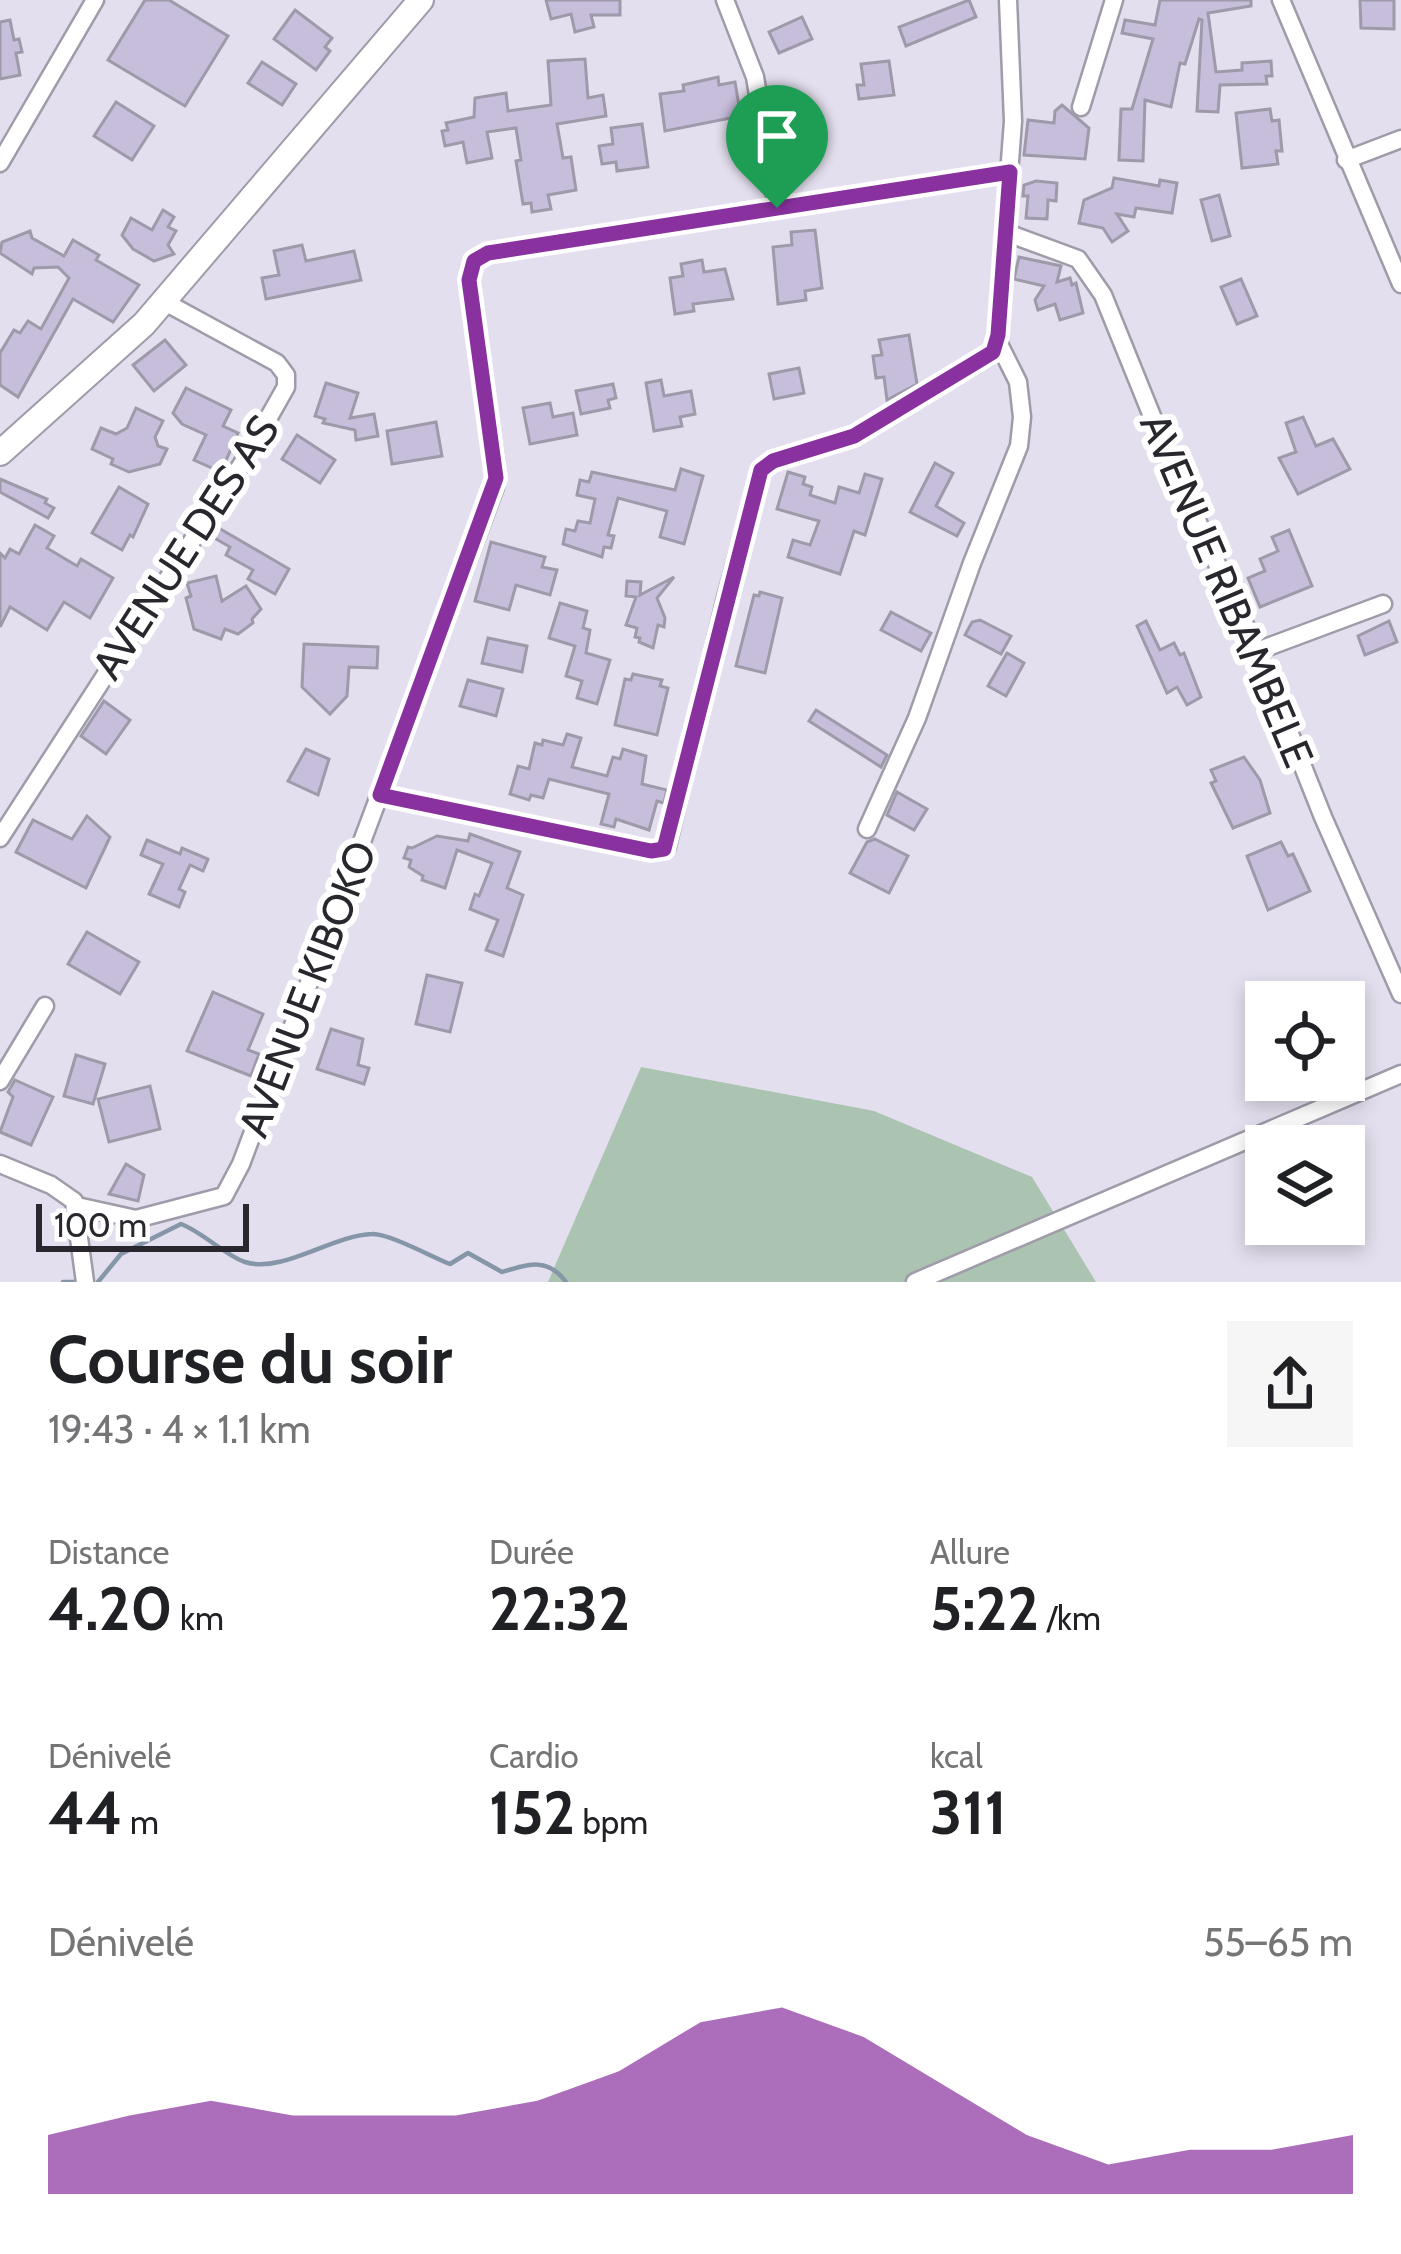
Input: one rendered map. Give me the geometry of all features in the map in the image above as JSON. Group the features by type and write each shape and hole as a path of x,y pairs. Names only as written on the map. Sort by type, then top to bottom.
{"street":[{"path":"0,163 94,0"},
{"path":"0,453 112,355 163,301 422,0"},
{"path":"725,0 755,77 777,208"},
{"path":"380,795 651,851 664,849 761,470 773,461 854,436 988,357 997,340 1010,172 1013,57 1008,0"},
{"path":"1081,107 1114,0"},
{"path":"1281,0 1401,284"},
{"path":"1346,160 1401,139"},
{"name":"AVENUE KIBOKO","path":"77,1206 136,1219 217,1200 229,1191 296,1024 496,478 469,280 471,264 488,253 1010,172"},
{"name":"AVENUE RIBAMBELE","path":"1007,233 1068,254 1094,278 1401,994"},
{"name":"AVENUE DES AS","path":"0,838 247,456 286,387 286,375 277,363 163,301"},
{"path":"867,829 917,718 1019,446 1018,382 997,340"},
{"path":"1257,651 1383,604"},
{"path":"0,1081 45,1006"},
{"path":"915,1282 1401,1074"},
{"path":"0,1164 65,1193 77,1206 84,1279"}],"green space":[{"path":"641,1067 874,1111 1032,1177 1096,1282 548,1282"}],"building":[{"path":"145,0 169,0 228,36 185,106 108,60"},
{"path":"546,0 620,0 620,15 591,15 594,27 575,32 571,14 551,19"},
{"path":"969,0 976,17 906,46 899,27"},
{"path":"1160,0 1251,0 1251,6 1208,13 1216,72 1242,70 1242,63 1271,61 1272,76 1266,76 1267,84 1220,85 1218,112 1197,111 1199,19 1185,64 1180,63 1171,107 1145,100 1143,161 1119,160 1121,109 1132,109 1153,39 1122,33 1125,20 1155,25"},
{"path":"1360,0 1394,0 1394,29 1361,28"},
{"path":"295,10 332,38 325,47 330,51 316,70 274,39"},
{"path":"802,17 812,39 779,53 769,32"},
{"path":"10,20 22,52 16,53 20,75 0,79 0,22"},
{"path":"585,59 588,98 603,95 606,116 557,124 563,158 571,157 576,190 548,195 551,209 532,212 531,203 523,204 516,128 487,132 492,158 467,163 463,142 445,146 442,131 448,130 446,123 474,117 475,98 506,93 508,111 551,105 548,61"},
{"path":"889,61 894,95 859,99 857,85 864,85 861,64"},
{"path":"262,62 296,84 282,105 248,83"},
{"path":"718,77 719,85 735,82 739,106 731,118 665,131 660,94 684,91 683,85"},
{"path":"116,102 154,126 132,160 94,136"},
{"path":"1062,105 1089,128 1085,159 1024,155 1028,120 1054,123 1055,111"},
{"path":"1270,109 1272,121 1279,120 1282,151 1276,151 1278,164 1242,168 1236,113"},
{"path":"642,124 648,167 617,171 616,162 602,164 599,146 613,144 611,128"},
{"path":"1114,178 1159,186 1160,180 1177,183 1172,213 1136,208 1134,217 1117,214 1128,231 1112,242 1103,228 1079,223 1084,200 1112,188"},
{"path":"1057,183 1056,201 1048,200 1047,219 1026,218 1024,185"},
{"path":"1219,195 1230,236 1212,241 1201,200"},
{"path":"163,210 174,217 168,227 176,231 168,245 174,254 154,261 133,249 122,235 131,218 152,230"},
{"path":"815,230 822,288 805,291 806,300 778,304 773,247 792,245 791,232"},
{"path":"30,231 32,238 64,256 73,240 139,285 113,322 73,299 18,397 0,385 0,353 14,330 20,333 28,321 41,329 69,278 58,267 34,268 32,274 0,253 2,242"},
{"path":"302,245 306,261 354,251 361,280 266,299 262,278 279,275 274,251"},
{"path":"1019,257 1061,266 1057,282 1070,278 1072,285 1076,283 1083,313 1060,320 1055,304 1038,310 1035,300 1044,286 1014,279"},
{"path":"702,260 704,272 725,269 733,299 693,304 694,311 675,314 670,278 683,276 681,264"},
{"path":"1241,279 1257,316 1237,324 1221,287"},
{"path":"909,335 917,384 887,400 884,377 876,378 873,356 882,355 879,340"},
{"path":"165,340 186,365 154,391 133,365"},
{"path":"799,368 804,393 774,399 769,374"},
{"path":"661,380 664,396 691,391 695,414 680,417 682,426 654,431 646,383"},
{"path":"326,383 358,393 350,418 374,414 378,436 356,440 355,430 323,423 325,419 315,416"},
{"path":"613,384 616,398 608,400 610,408 581,414 576,391"},
{"path":"186,388 231,410 223,426 238,433 221,472 194,460 206,435 182,424 173,413"},
{"path":"550,403 553,417 573,413 577,435 530,444 523,408"},
{"path":"136,408 163,421 155,437 158,446 167,449 160,464 129,472 92,449 101,428 116,434 127,428"},
{"path":"1303,417 1316,446 1333,439 1350,469 1298,494 1279,458 1296,452 1286,423"},
{"path":"436,422 442,456 392,464 387,431"},
{"path":"297,435 335,460 320,483 282,459"},
{"path":"935,463 953,473 936,506 964,523 957,536 910,512"},
{"path":"681,469 703,476 684,544 660,537 667,511 618,498 608,535 614,536 611,548 604,547 602,557 563,544 566,529 575,531 578,521 590,523 595,499 577,495 580,480 589,482 592,472 675,490"},
{"path":"788,472 805,477 803,484 812,487 810,495 835,503 839,487 859,493 865,474 882,479 865,535 854,531 840,574 788,557 793,540 810,545 819,521 777,509"},
{"path":"0,479 47,499 45,503 54,508 48,518 0,492"},
{"path":"119,487 148,504 122,550 92,533"},
{"path":"35,525 54,536 47,548 77,566 81,559 113,578 90,618 64,602 47,630 10,607 0,627 0,553 5,558 10,549 19,554"},
{"path":"217,527 289,569 275,594 248,579 253,570 226,555 230,547 211,536"},
{"path":"1289,530 1312,586 1260,607 1248,578 1265,571 1260,559 1278,551 1272,537"},
{"path":"491,542 545,557 542,567 557,570 550,595 516,585 509,610 475,601"},
{"path":"216,576 222,601 246,586 261,609 253,623 238,634 225,629 221,639 194,629 186,598 191,596 187,583"},
{"path":"674,577 657,598 665,618 664,627 658,625 653,648 635,637 637,628 626,625 636,597 626,596 627,581 641,582 640,595"},
{"path":"760,592 782,598 765,673 736,666 754,595"},
{"path":"560,603 587,611 586,653 610,660 597,704 577,698 582,681 566,676 575,646 549,638"},
{"path":"891,612 931,633 921,651 881,630"},
{"path":"980,620 1011,636 1001,654 965,635 972,622"},
{"path":"1146,621 1160,650 1174,643 1180,655 1184,653 1201,697 1187,705 1177,687 1167,693 1137,626"},
{"path":"1389,621 1397,642 1365,655 1358,636"},
{"path":"488,638 527,646 522,672 482,663"},
{"path":"304,644 378,647 377,668 349,667 347,696 330,714 302,687"},
{"path":"1007,653 1024,663 1006,696 988,686"},
{"path":"633,674 662,680 660,686 668,688 657,735 615,725 625,679 631,680"},
{"path":"468,680 503,689 496,716 460,706"},
{"path":"104,701 130,720 106,754 81,736"},
{"path":"816,710 887,755 881,767 809,721"},
{"path":"567,734 581,738 572,767 607,776 613,757 620,759 623,749 646,756 642,784 667,790 664,803 657,801 649,830 616,819 614,827 601,824 609,794 549,779 543,798 531,795 529,800 510,794 518,766 529,769 535,743 563,745"},
{"path":"306,749 329,759 318,795 288,781"},
{"path":"1244,757 1260,780 1270,813 1233,828 1211,783 1216,781 1211,770"},
{"path":"897,792 927,809 914,830 887,815"},
{"path":"87,816 110,837 86,888 16,852 33,820 72,839"},
{"path":"470,834 520,852 507,888 523,895 503,956 486,950 498,920 470,909 492,863 457,850 445,888 422,880 409,867 411,860 404,858 408,847 437,836 468,841"},
{"path":"875,839 908,856 889,893 850,873 867,842"},
{"path":"147,840 208,859 203,871 190,865 179,889 185,892 179,907 149,894 163,864 141,855"},
{"path":"1281,842 1288,856 1293,854 1310,891 1268,910 1247,856"},
{"path":"87,932 139,962 120,994 68,964"},
{"path":"427,975 462,983 450,1032 416,1024"},
{"path":"213,992 263,1014 248,1050 259,1054 251,1076 187,1051"},
{"path":"331,1029 363,1039 358,1065 369,1068 364,1084 317,1069"},
{"path":"76,1055 105,1064 93,1104 64,1096"},
{"path":"15,1080 53,1097 31,1145 0,1132"},
{"path":"150,1086 160,1129 109,1142 98,1099"},
{"path":"126,1164 144,1175 138,1201 109,1194"}],"waterway":[{"path":"98,1282 121,1254 181,1224 245,1262 275,1263 372,1234 450,1264 468,1253 502,1272 545,1266 566,1282"},
{"path":"63,1282 76,1282"}],"route":[{"path":"1010,172 996,348 854,436 773,461 761,470 667,846 651,851 380,795 496,478 469,280 471,264 488,253 777,208 1010,172"}]}
